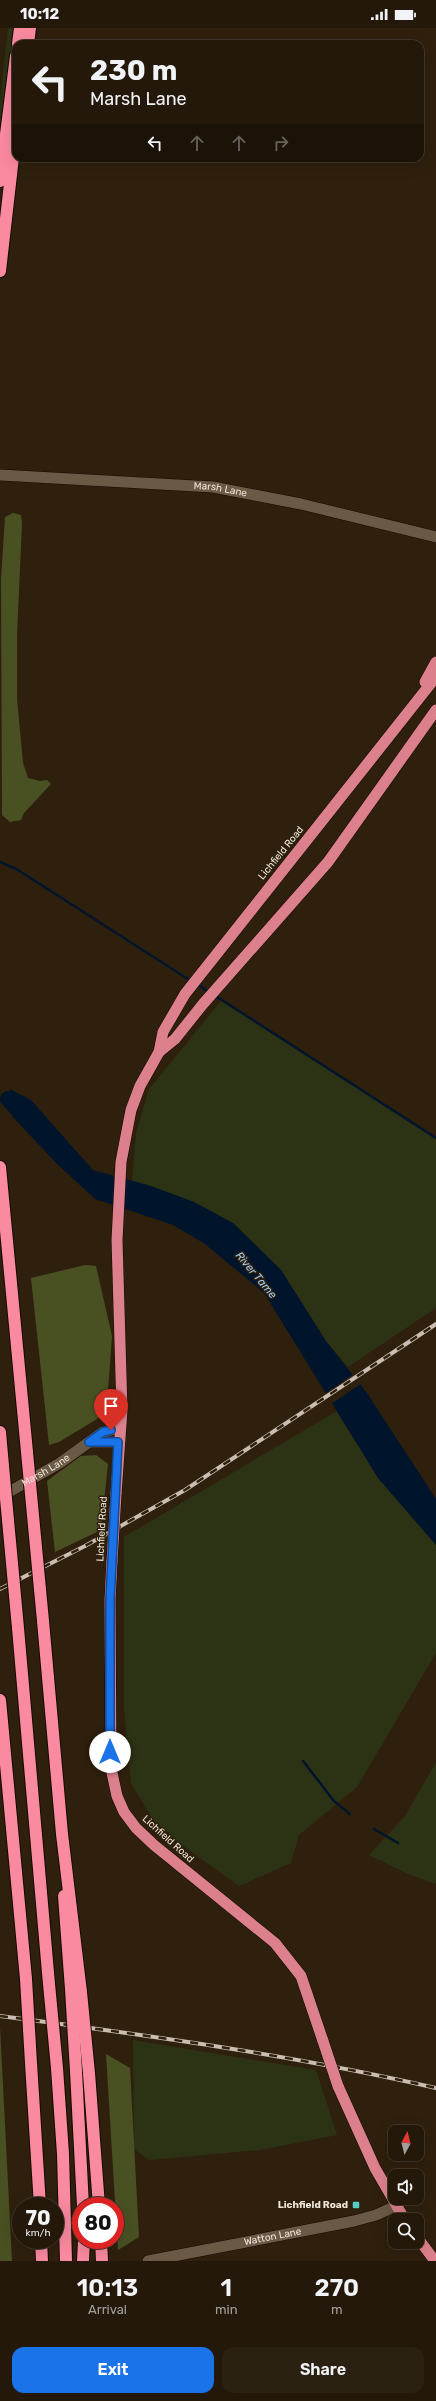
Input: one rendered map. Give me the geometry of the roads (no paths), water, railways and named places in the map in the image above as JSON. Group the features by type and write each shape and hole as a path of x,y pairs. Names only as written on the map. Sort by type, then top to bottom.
{"highway":[{"path":"18,40 20,28"},
{"path":"28,40 30,28"},
{"path":"0,181 12,87"},
{"path":"0,271 12,162"},
{"path":"411,709 436,662"},
{"name":"Lichfield Road","path":"400,2213 375,2168 338,2086 324,2040 300,1976 275,1943 154,1845 136,1828 117,1796 110,1752 112,1561 120,1428 121,1336 117,1240 121,1162 131,1110 140,1086 159,1052 163,1032 185,994 201,972 436,677"},
{"name":"Lichfield Road","path":"159,1052 175,1039 202,1004 328,862 436,710"},
{"path":"0,1167 62,1834 65,1922 89,2073 98,2197"},
{"path":"0,1432 57,2068 63,2154 66,2261"},
{"path":"0,1700 26,1978 39,2197"},
{"path":"76,1990 76,2071 83,2197"},
{"path":"424,2246 435,2261"},
{"path":"83,2261 84,2249"},
{"path":"101,2249 102,2261"}],"street":[{"name":"Marsh Lane","path":"6,476 213,487 301,504 436,537"},
{"name":"Marsh Lane","path":"0,1496 24,1485 103,1432 120,1428"},
{"path":"89,1442 118,1442"},
{"name":"Watton Lane","path":"151,2261 354,2221 376,2215 396,2206"}],"water":[{"path":"10,1089 31,1100 93,1170 151,1186 194,1202 233,1223 281,1270 326,1341 367,1393 436,1499 436,1545 378,1478 264,1293 205,1244 173,1225 95,1199 56,1163 12,1116"}],"waterway":[{"path":"0,862 18,870 191,981"},
{"path":"197,984 210,993"},
{"path":"214,995 436,1138"},
{"name":"River Tame","path":"8,1099 26,1118"},
{"path":"303,1761 334,1801 350,1814"},
{"path":"374,1829 398,1843"}],"railway":[{"path":"0,1589 85,1546 185,1490 436,1324"},
{"path":"0,2016 164,2038 219,2047 382,2076 436,2088"}],"place":[{"name":"Lichfield Road","path":"356,2205"}]}
